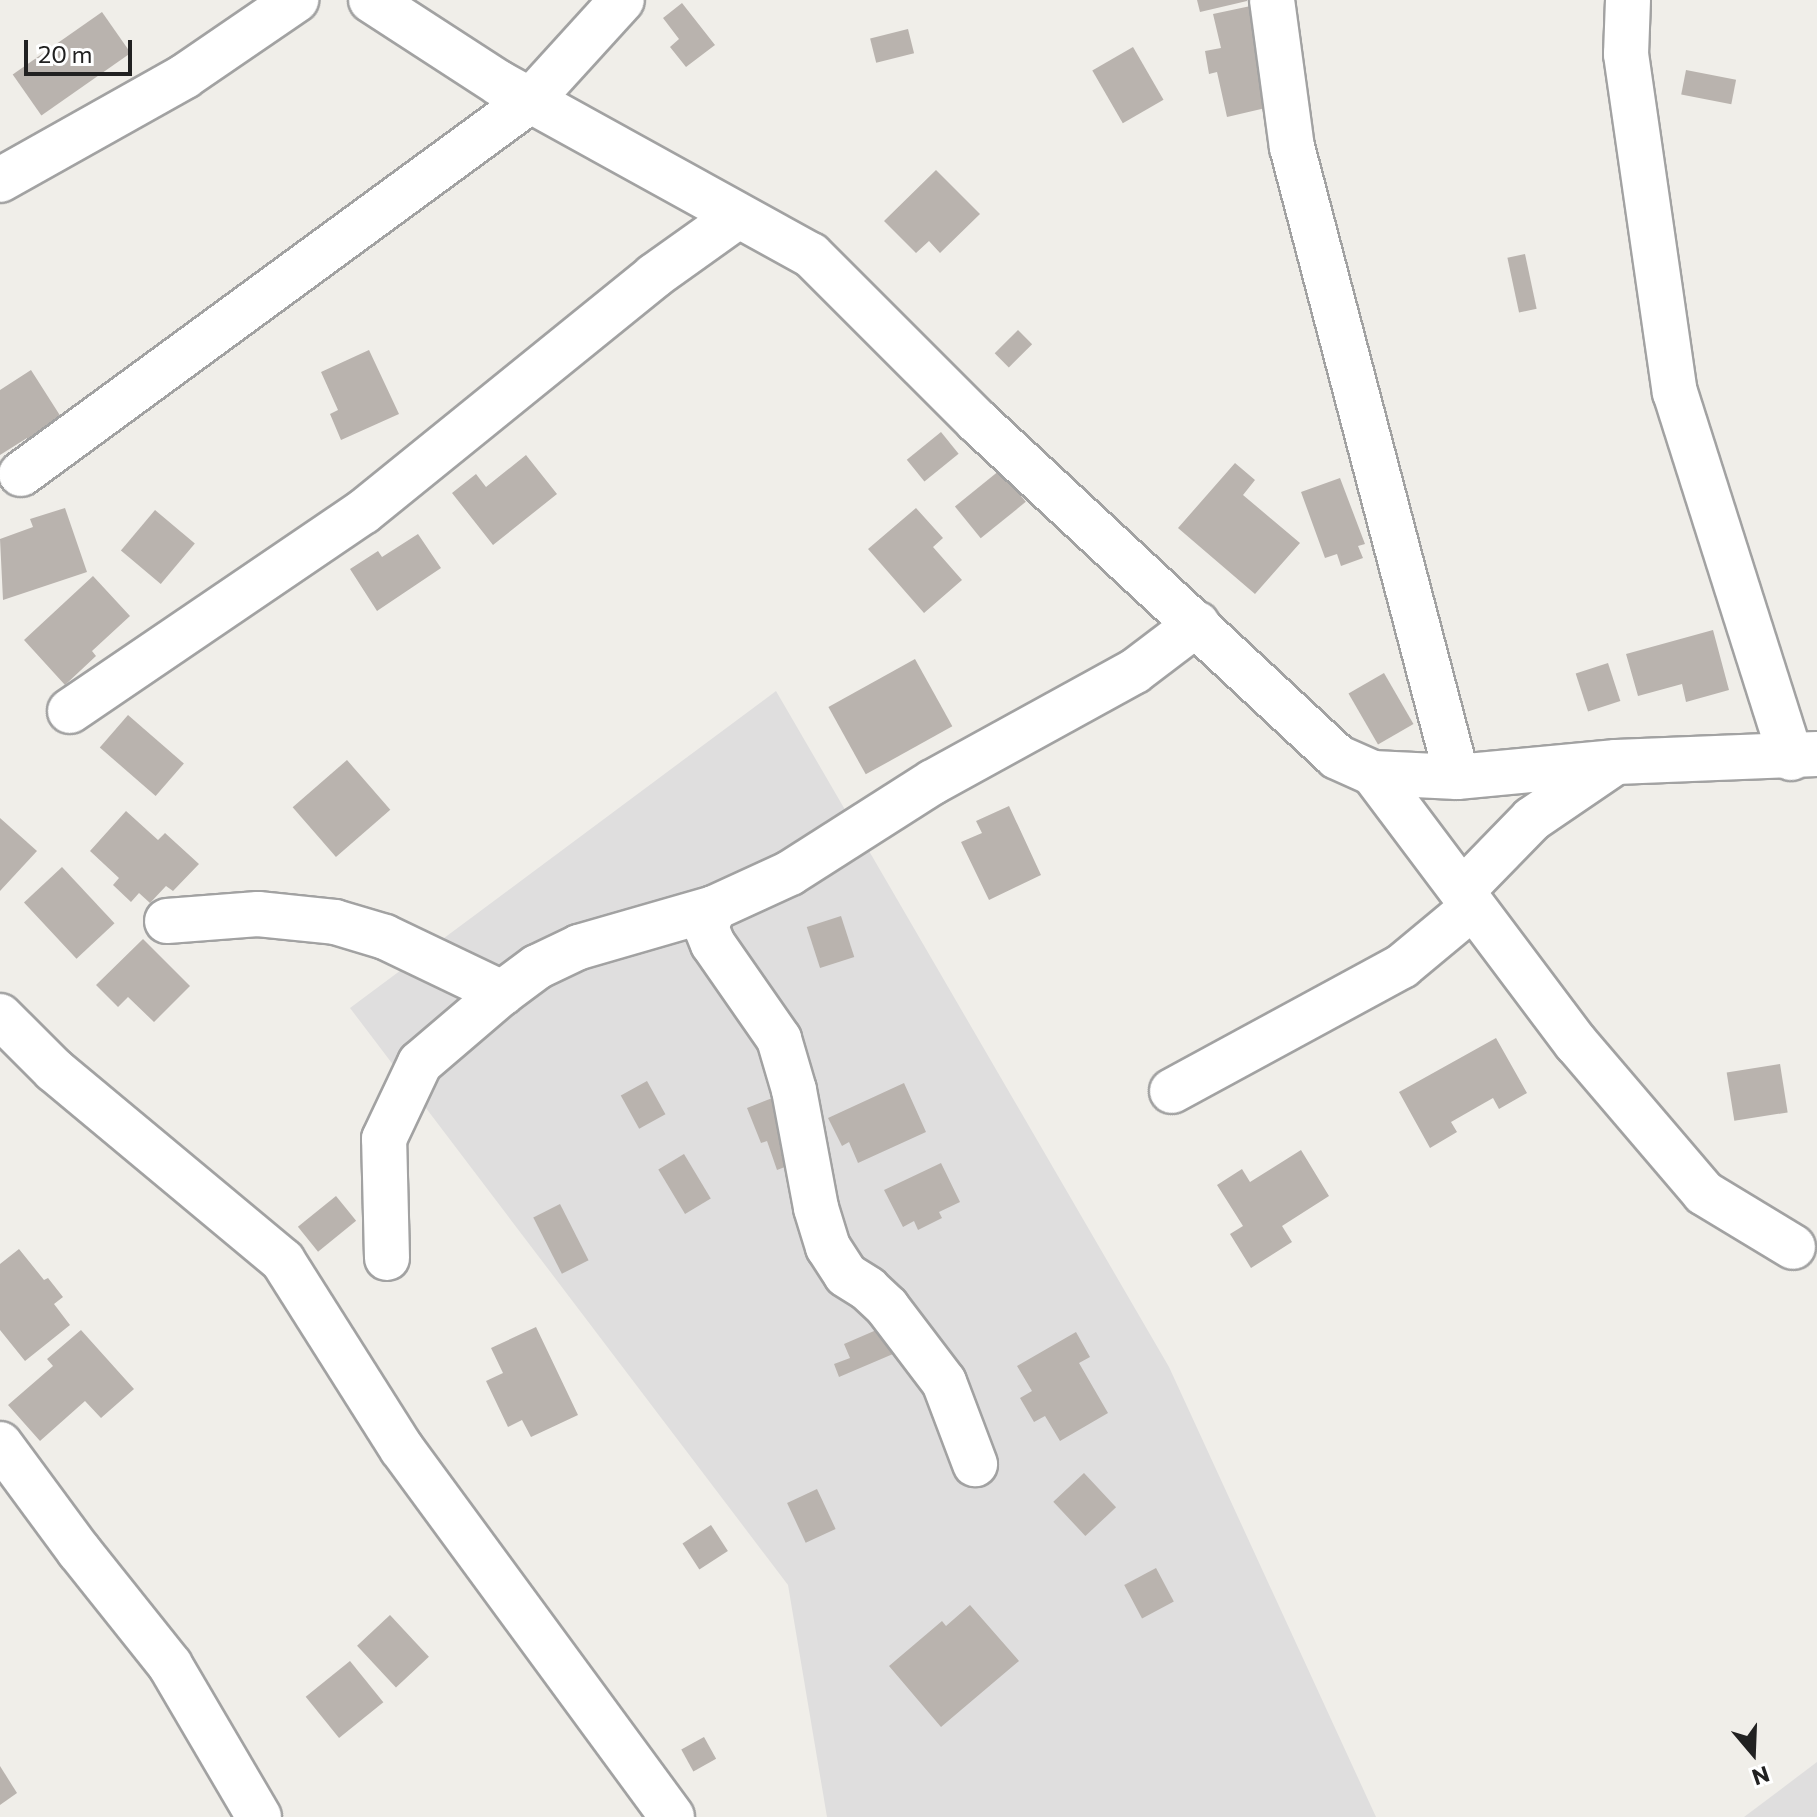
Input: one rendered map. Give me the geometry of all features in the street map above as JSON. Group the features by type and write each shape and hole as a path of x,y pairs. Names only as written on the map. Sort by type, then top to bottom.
{"street":[{"path":"0,180 185,76 296,0"},
{"path":"371,0 531,100 811,255 977,421 1337,757 1373,773 1457,777 1616,762 1804,756 1675,392 1626,54 1628,0"},
{"path":"21,474 531,100 622,0"},
{"path":"1272,0 1292,147 1457,777"},
{"path":"70,711 363,512 654,276 738,216"},
{"path":"387,1258 384,1139 420,1063 502,993 537,967 579,947 714,908 790,873 933,782 1135,671 1197,624"},
{"path":"1172,1091 1402,966 1467,899 1532,819 1616,762"},
{"path":"1373,773 1576,1043 1704,1193 1793,1247"},
{"path":"714,908 706,927 713,944 779,1039 794,1090 816,1208 828,1247 846,1275 868,1289 887,1307 944,1382 975,1464"},
{"path":"167,921 258,914 335,922 385,937 502,993"},
{"path":"0,1016 54,1070 283,1261 402,1449 672,1817"},
{"path":"0,1444 79,1551 170,1665 259,1817"}],"shaded area":[{"path":"776,691 1169,1367 1376,1817 827,1817 788,1585 350,1008"},
{"path":"1817,1762 1817,1817 1744,1817"}],"building":[{"path":"1197,0 1247,0 1247,1 1200,12"},
{"path":"682,3 715,45 686,67 670,47 679,39 663,18"},
{"path":"1260,4 1279,105 1227,117 1217,72 1209,74 1205,51 1221,48 1213,14"},
{"path":"102,12 131,53 41,115 13,75"},
{"path":"908,29 914,53 876,63 870,38"},
{"path":"1133,47 1164,100 1123,123 1092,71"},
{"path":"1686,70 1736,80 1731,104 1681,95"},
{"path":"936,170 980,214 940,253 929,241 916,253 884,221"},
{"path":"1525,254 1537,309 1519,313 1507,258"},
{"path":"1018,330 1032,344 1009,367 995,353"},
{"path":"369,350 399,414 341,440 330,414 338,410 321,372"},
{"path":"31,370 68,428 35,450 27,438 0,455 0,390"},
{"path":"941,432 959,454 924,481 907,460"},
{"path":"526,455 557,494 493,545 452,493 476,474 486,487"},
{"path":"1235,463 1255,480 1243,495 1300,543 1255,594 1178,528"},
{"path":"1000,470 1026,502 981,538 955,507"},
{"path":"1340,478 1365,544 1358,546 1363,558 1341,566 1337,554 1325,558 1301,492"},
{"path":"65,508 87,572 3,600 0,539 33,527 30,519"},
{"path":"916,508 943,538 933,547 962,580 924,613 868,549"},
{"path":"155,510 195,543 161,584 121,551"},
{"path":"418,534 441,568 377,611 350,569 378,551 382,557"},
{"path":"93,576 130,616 92,651 96,656 65,685 24,640"},
{"path":"1713,630 1729,690 1686,702 1682,684 1638,696 1626,654"},
{"path":"915,659 952,726 866,774 828,707"},
{"path":"1608,663 1620,701 1588,712 1576,674"},
{"path":"1384,673 1414,724 1378,745 1348,694"},
{"path":"128,715 184,764 156,796 100,747"},
{"path":"347,760 390,810 336,857 293,807"},
{"path":"1009,806 1041,875 989,900 961,842 982,833 976,821"},
{"path":"126,811 158,840 165,833 199,864 173,891 166,886 150,903 139,893 131,902 113,885 119,878 90,851"},
{"path":"0,818 37,851 0,891"},
{"path":"62,867 115,923 76,959 24,902"},
{"path":"841,916 854,957 820,968 807,927"},
{"path":"143,939 190,986 154,1022 128,997 118,1007 96,985"},
{"path":"1496,1038 1527,1093 1499,1109 1493,1098 1451,1122 1457,1132 1430,1148 1399,1092"},
{"path":"1780,1064 1788,1112 1734,1121 1727,1072"},
{"path":"647,1081 665,1114 639,1129 621,1096"},
{"path":"904,1083 926,1132 858,1163 849,1142 842,1146 828,1118"},
{"path":"775,1097 798,1162 777,1170 767,1141 761,1143 747,1108"},
{"path":"1301,1150 1329,1196 1282,1226 1292,1242 1251,1268 1230,1234 1243,1226 1217,1185 1242,1169 1250,1182"},
{"path":"684,1154 711,1199 685,1214 658,1169"},
{"path":"941,1163 960,1202 939,1212 942,1218 918,1230 914,1221 903,1227 884,1190"},
{"path":"336,1196 356,1221 318,1252 298,1227"},
{"path":"560,1204 589,1260 562,1274 533,1218"},
{"path":"19,1249 44,1280 48,1278 63,1297 54,1304 70,1325 25,1361 0,1330 0,1264"},
{"path":"536,1327 578,1415 531,1437 522,1420 508,1427 486,1381 503,1373 491,1348"},
{"path":"881,1328 893,1354 839,1377 834,1364 850,1358 844,1344"},
{"path":"81,1330 134,1389 101,1418 85,1401 40,1441 8,1405 53,1366 47,1359"},
{"path":"1076,1332 1090,1357 1079,1363 1108,1413 1060,1441 1045,1416 1034,1422 1020,1398 1032,1391 1017,1366"},
{"path":"1084,1473 1116,1507 1085,1536 1053,1502"},
{"path":"817,1489 836,1529 806,1543 787,1503"},
{"path":"711,1525 728,1551 699,1570 682,1544"},
{"path":"1156,1568 1174,1602 1142,1618 1124,1585"},
{"path":"970,1605 1019,1661 941,1727 889,1666 942,1621 946,1626"},
{"path":"390,1615 429,1657 396,1687 357,1646"},
{"path":"350,1661 383,1702 339,1738 306,1697"},
{"path":"704,1737 716,1759 693,1771 681,1750"},
{"path":"0,1766 17,1793 0,1805"}]}
